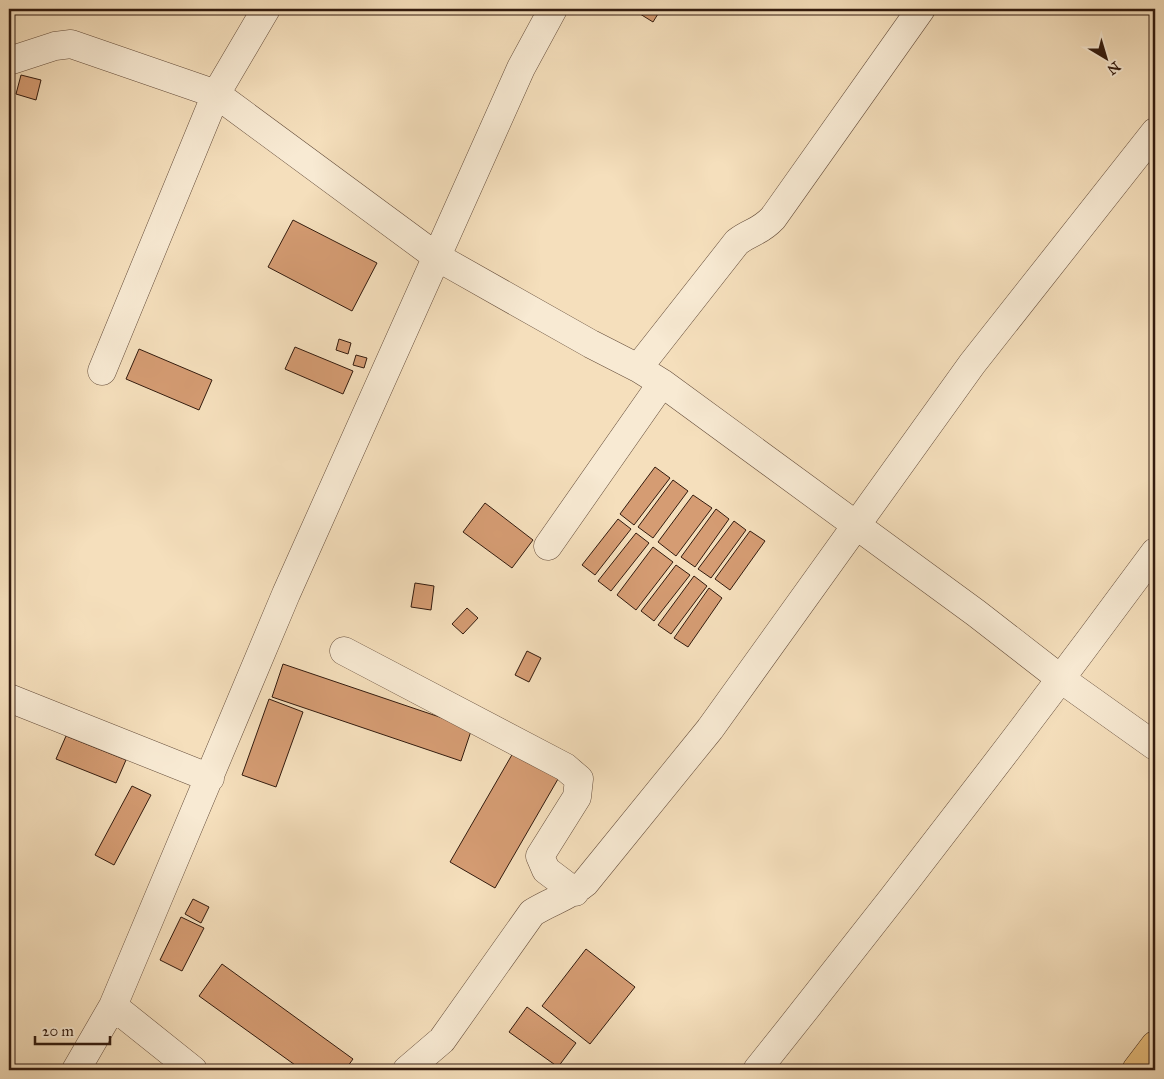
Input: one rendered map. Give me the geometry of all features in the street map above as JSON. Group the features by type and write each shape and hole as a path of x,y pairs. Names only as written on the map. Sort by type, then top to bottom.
{"main road":[{"path":"1136,1070 1155,1045"}],"street":[{"path":"102,371 216,94 266,9"},
{"path":"76,1070 113,1006 286,594 521,68 553,9"},
{"path":"638,368 737,242 743,237 758,232 773,218 921,9"},
{"path":"9,61 55,46 72,44 216,94 438,257 662,383 976,613 1061,679 1155,746"},
{"path":"406,1070 442,1040 532,913 548,903 575,892 585,883 710,729 972,364 1155,132"},
{"path":"548,546 662,383"},
{"path":"756,1070 867,932 1061,679 1155,552"},
{"path":"344,651 565,767 579,779 578,797 540,856 546,870 575,892"},
{"path":"9,698 210,778"},
{"path":"113,1006 193,1070"}],"building":[{"path":"632,9 661,9 653,22"},
{"path":"21,75 41,80 36,100 16,94"},
{"path":"293,220 377,263 352,311 268,267"},
{"path":"339,339 351,343 348,354 336,350"},
{"path":"295,347 353,371 343,394 285,369"},
{"path":"139,349 212,380 199,410 126,379"},
{"path":"356,355 367,358 364,368 353,365"},
{"path":"655,467 670,478 634,525 620,514"},
{"path":"673,480 688,491 653,538 638,527"},
{"path":"693,495 712,508 676,556 658,542"},
{"path":"485,503 533,540 512,568 463,532"},
{"path":"716,509 729,519 695,567 681,557"},
{"path":"618,519 631,529 595,575 582,565"},
{"path":"734,521 746,530 711,578 698,569"},
{"path":"750,531 765,541 730,590 715,579"},
{"path":"636,533 649,543 611,591 598,581"},
{"path":"653,547 673,562 636,610 617,595"},
{"path":"676,565 690,575 654,621 641,611"},
{"path":"694,576 707,586 671,634 658,625"},
{"path":"415,583 434,586 431,610 411,607"},
{"path":"709,588 722,598 688,647 674,638"},
{"path":"467,608 478,618 463,634 452,624"},
{"path":"527,651 541,658 529,682 515,675"},
{"path":"283,664 472,728 461,761 272,697"},
{"path":"269,699 303,712 276,787 242,775"},
{"path":"66,736 126,760 116,783 56,759"},
{"path":"513,753 558,779 495,888 450,862"},
{"path":"132,786 151,795 114,865 95,855"},
{"path":"193,899 209,907 201,923 185,914"},
{"path":"181,917 204,928 182,971 160,960"},
{"path":"586,949 635,987 590,1044 542,1006"},
{"path":"222,964 353,1059 345,1070 302,1070 199,996"},
{"path":"527,1007 576,1043 558,1067 509,1032"}]}
